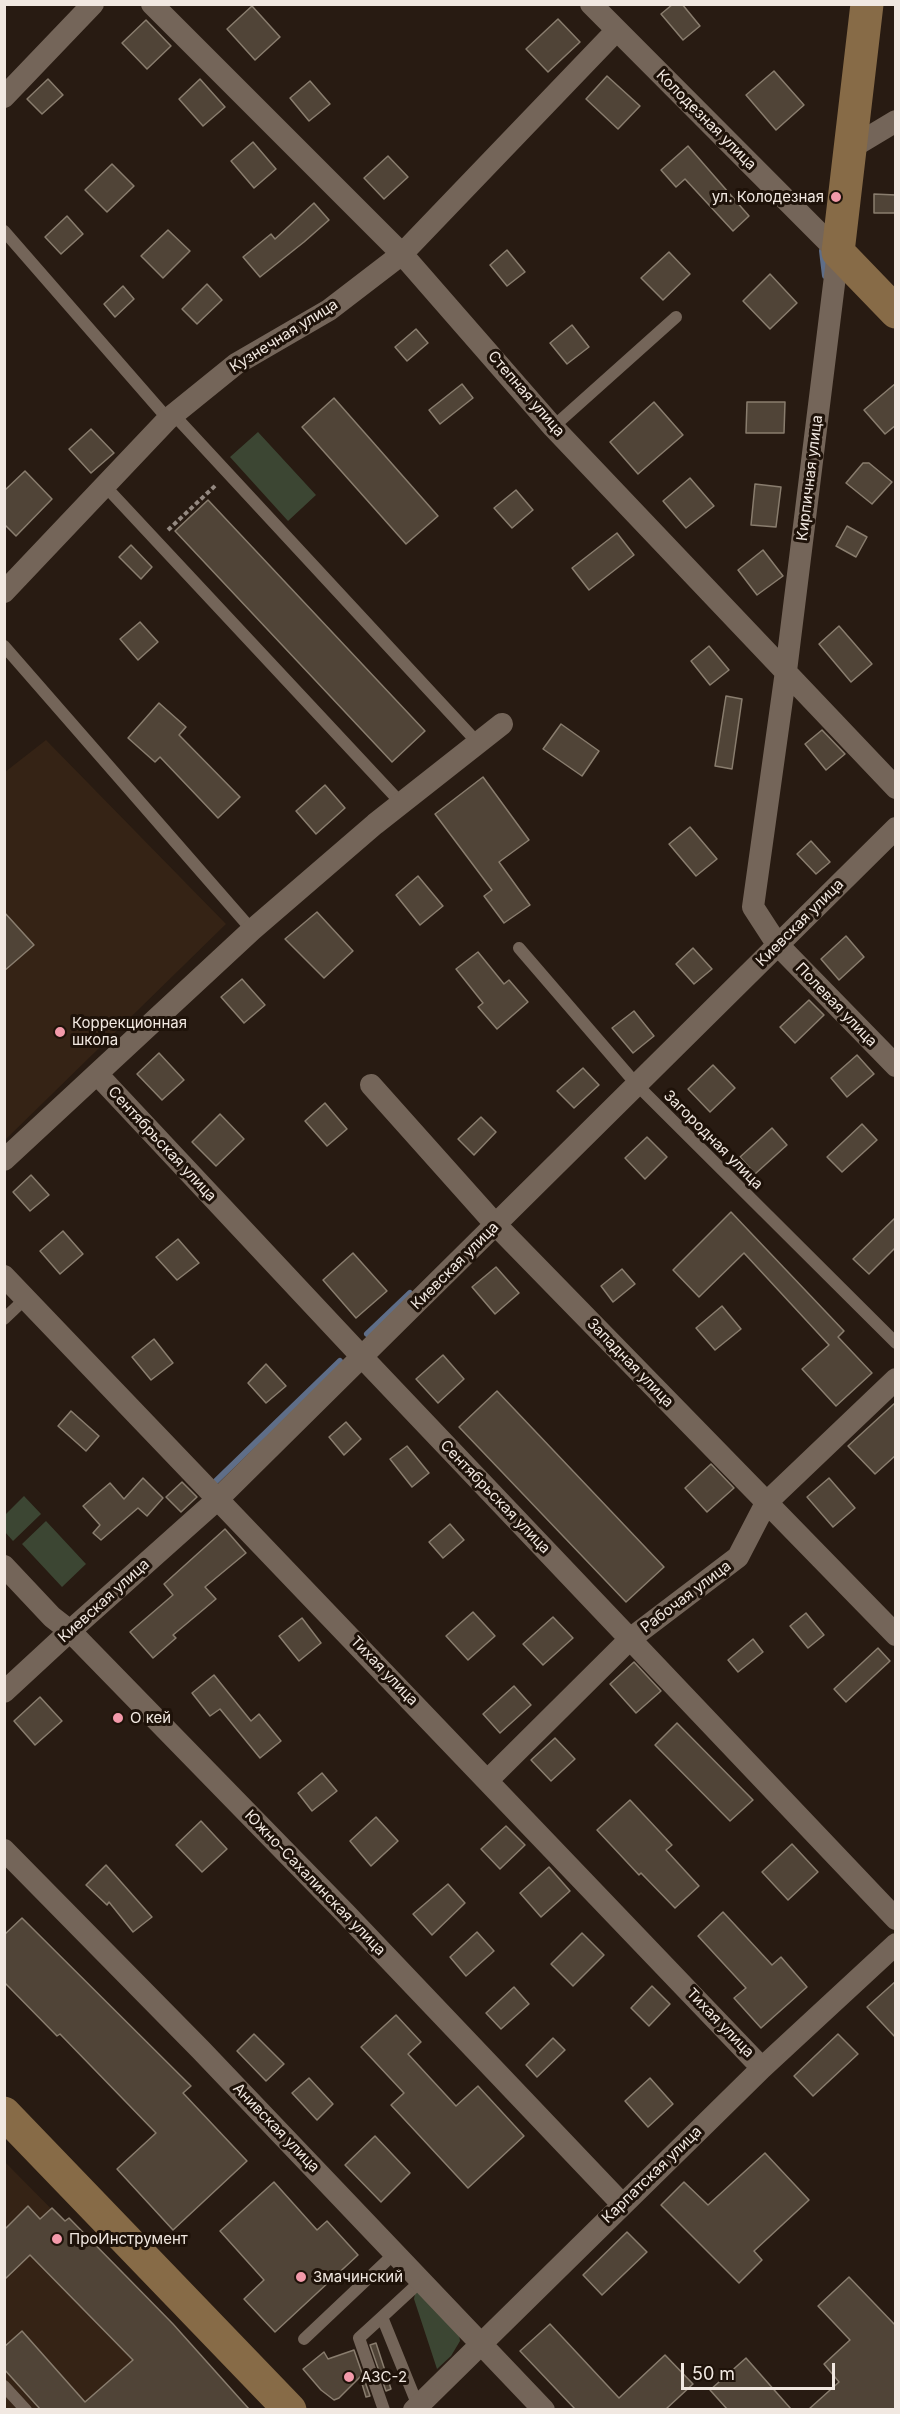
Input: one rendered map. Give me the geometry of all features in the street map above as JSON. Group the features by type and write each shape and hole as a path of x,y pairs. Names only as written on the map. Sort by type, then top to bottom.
{"main road":[{"name":"Кирпичная улица","path":"838,252 867,4"},
{"name":"Колодезная улица","path":"838,252 896,312"},
{"path":"4,2113 290,2409"}],"street":[{"path":"4,97 93,4"},
{"name":"Степная улица","path":"152,4 402,254 553,427 896,788"},
{"name":"Колодезная улица","path":"591,4 838,252"},
{"name":"Кузнечная улица","path":"4,592 171,417 236,364 329,310 402,254 616,31"},
{"path":"851,148 896,121"},
{"name":"Кирпичная улица","path":"777,945 753,907 786,670 838,252"},
{"path":"4,1160 252,930 375,824 502,724"},
{"name":"Киевская улица","path":"4,1692 219,1498 896,828"},
{"name":"Полевая улица","path":"777,945 896,1066"},
{"name":"Сентябрьская улица","path":"97,1074 363,1358 896,1919"},
{"name":"Западная улица","path":"371,1085 496,1225 896,1635"},
{"name":"Тихая улица","path":"4,1276 219,1498 762,2068"},
{"name":"Рабочая улица","path":"488,1780 630,1639 738,1557 766,1503 896,1378"},
{"name":"Южно-Сахалинская улица","path":"4,1566 345,1913 622,2204"},
{"name":"Анивская улица","path":"4,1850 145,1992 544,2409"},
{"name":"Карпатская улица","path":"416,2408 762,2068 896,1944"}],"lane":[{"path":"4,231 171,417 229,474 477,742"},
{"path":"553,427 676,317"},
{"path":"105,486 402,804"},
{"path":"4,646 252,930"},
{"name":"Загородная улица","path":"519,948 637,1085 896,1343"},
{"path":"4,1319 26,1299"},
{"path":"304,2339 396,2252"},
{"path":"384,2409 359,2338 422,2280"},
{"path":"382,2317 416,2408"},
{"path":"4,2386 26,2409"}],"path":[{"path":"156,541 229,474"}],"shaded area":[{"name":"Коррекционная школа","path":"46,740 226,924 5,1140 5,772"},
{"path":"4,2161 168,2327 242,2409 5,2409"}],"green space":[{"path":"258,432 316,495 288,521 230,457"},
{"path":"24,1496 41,1514 13,1541 5,1532 5,1515"},
{"path":"46,1521 86,1564 62,1587 22,1544"},
{"path":"419,2291 458,2327 460,2341 451,2356 437,2369 414,2299 415,2294"}],"building":[{"path":"673,4 682,4 700,26 683,40 661,14"},
{"path":"252,6 280,37 255,60 227,29"},
{"path":"558,19 580,42 548,72 526,49"},
{"path":"146,20 171,46 147,69 122,43"},
{"path":"774,71 804,105 776,130 746,95"},
{"path":"607,76 640,106 618,129 586,99"},
{"path":"48,79 63,95 42,114 27,99"},
{"path":"200,79 225,107 203,126 179,99"},
{"path":"310,81 330,104 309,121 290,98"},
{"path":"253,142 276,169 254,188 231,161"},
{"path":"688,146 749,216 733,231 685,179 676,187 661,170"},
{"path":"388,156 408,177 384,199 364,178"},
{"path":"112,164 134,186 107,212 85,190"},
{"path":"874,194 896,195 896,213 874,213"},
{"path":"314,203 329,220 260,277 243,257 271,234 275,239"},
{"path":"67,216 83,234 61,254 45,237"},
{"path":"168,230 190,251 163,278 141,256"},
{"path":"507,250 525,272 507,286 490,265"},
{"path":"669,252 690,274 663,300 641,278"},
{"path":"770,274 797,303 770,329 743,301"},
{"path":"207,284 222,300 197,324 182,309"},
{"path":"123,286 134,299 115,317 104,304"},
{"path":"572,325 589,347 567,364 550,343"},
{"path":"416,329 428,343 407,361 395,347"},
{"path":"896,383 896,425 885,434 864,410"},
{"path":"462,384 473,398 440,424 429,410"},
{"path":"334,398 438,516 406,544 302,427"},
{"path":"654,402 683,435 638,474 610,442"},
{"path":"747,402 785,402 784,433 746,433"},
{"path":"91,429 114,453 91,473 69,449"},
{"path":"863,463 869,463 892,482 872,504 846,483"},
{"path":"25,471 52,499 16,536 4,524 4,491"},
{"path":"690,478 714,506 686,528 663,501"},
{"path":"755,484 781,487 776,527 751,525"},
{"path":"516,490 533,510 512,528 494,508"},
{"path":"208,500 425,731 392,762 175,531"},
{"path":"847,526 867,537 856,557 836,546"},
{"path":"617,533 634,555 589,590 572,568"},
{"path":"131,545 152,567 141,579 119,557"},
{"path":"763,550 783,576 757,595 738,570"},
{"path":"140,622 158,642 138,660 120,639"},
{"path":"839,626 872,664 851,682 819,644"},
{"path":"709,646 729,670 710,685 691,661"},
{"path":"726,696 742,699 732,769 715,766"},
{"path":"159,703 186,727 179,735 240,797 218,818 160,757 155,762 128,738"},
{"path":"561,724 599,751 582,776 543,749"},
{"path":"822,730 845,754 826,770 805,744"},
{"path":"483,777 529,840 499,862 530,905 504,923 484,896 492,890 435,814"},
{"path":"325,785 345,808 316,834 296,811"},
{"path":"690,827 717,859 696,876 669,844"},
{"path":"811,841 830,862 816,874 797,854"},
{"path":"418,876 443,906 420,925 396,895"},
{"path":"4,912 34,945 4,971"},
{"path":"317,912 353,951 324,978 285,939"},
{"path":"846,936 864,957 839,980 821,959"},
{"path":"693,948 712,969 694,984 676,964"},
{"path":"478,952 504,984 509,980 528,1002 497,1029 478,1007 483,1003 456,969"},
{"path":"242,979 265,1005 244,1023 221,997"},
{"path":"809,1000 824,1015 795,1043 780,1027"},
{"path":"634,1011 654,1036 633,1053 612,1028"},
{"path":"159,1053 184,1080 162,1100 137,1074"},
{"path":"857,1055 874,1074 847,1097 831,1078"},
{"path":"713,1065 735,1088 710,1112 688,1089"},
{"path":"583,1068 599,1085 574,1108 557,1091"},
{"path":"325,1103 347,1129 327,1146 305,1121"},
{"path":"220,1114 244,1139 216,1166 192,1142"},
{"path":"481,1117 496,1132 474,1155 458,1139"},
{"path":"862,1124 877,1140 842,1172 827,1157"},
{"path":"772,1128 787,1145 755,1174 740,1157"},
{"path":"647,1137 667,1157 645,1179 625,1158"},
{"path":"31,1175 49,1195 30,1211 13,1192"},
{"path":"731,1212 844,1331 838,1337 872,1373 836,1406 802,1369 829,1345 744,1253 699,1297 673,1270"},
{"path":"896,1217 896,1247 869,1274 853,1259"},
{"path":"63,1231 83,1254 60,1274 40,1251"},
{"path":"178,1239 199,1263 177,1280 156,1257"},
{"path":"353,1253 387,1291 356,1318 323,1280"},
{"path":"496,1267 519,1293 495,1314 472,1287"},
{"path":"622,1269 635,1284 613,1302 601,1286"},
{"path":"722,1306 741,1329 715,1350 696,1328"},
{"path":"154,1339 173,1363 151,1380 132,1357"},
{"path":"443,1355 464,1379 438,1403 416,1379"},
{"path":"266,1364 286,1386 266,1403 248,1383"},
{"path":"497,1391 664,1567 626,1602 459,1427"},
{"path":"896,1402 896,1455 875,1474 848,1446"},
{"path":"71,1411 99,1436 86,1451 58,1426"},
{"path":"346,1422 361,1439 344,1455 329,1437"},
{"path":"407,1446 429,1473 412,1487 390,1459"},
{"path":"711,1464 734,1488 707,1512 685,1488"},
{"path":"143,1478 163,1498 147,1516 138,1508 101,1540 93,1533 100,1525 83,1506 110,1483 124,1499"},
{"path":"829,1478 855,1508 833,1527 807,1497"},
{"path":"182,1482 197,1497 181,1512 166,1497"},
{"path":"450,1524 464,1540 443,1558 429,1542"},
{"path":"225,1529 246,1553 205,1587 216,1599 173,1635 176,1638 153,1658 130,1632 173,1595 164,1584"},
{"path":"473,1612 495,1636 468,1660 446,1636"},
{"path":"806,1613 824,1635 808,1648 790,1626"},
{"path":"553,1617 573,1638 543,1665 523,1644"},
{"path":"302,1618 321,1643 299,1661 279,1636"},
{"path":"753,1639 763,1652 738,1672 728,1660"},
{"path":"878,1648 890,1661 846,1702 834,1689"},
{"path":"634,1662 661,1691 636,1713 610,1684"},
{"path":"214,1675 251,1721 259,1714 281,1741 260,1758 220,1709 210,1716 192,1693"},
{"path":"514,1686 531,1705 500,1733 483,1714"},
{"path":"40,1697 62,1721 35,1745 14,1721"},
{"path":"677,1723 753,1800 730,1821 655,1745"},
{"path":"555,1738 575,1759 551,1781 531,1760"},
{"path":"322,1773 337,1791 312,1811 298,1793"},
{"path":"630,1800 672,1845 666,1850 699,1886 675,1908 641,1873 639,1875 597,1830"},
{"path":"376,1817 398,1841 371,1866 350,1841"},
{"path":"201,1821 227,1849 202,1872 176,1845"},
{"path":"506,1826 525,1845 500,1869 481,1849"},
{"path":"792,1844 818,1872 788,1900 762,1872"},
{"path":"106,1865 152,1917 133,1932 109,1902 107,1905 86,1885"},
{"path":"549,1867 570,1891 541,1917 520,1893"},
{"path":"448,1884 465,1903 432,1935 413,1914"},
{"path":"723,1912 772,1965 781,1957 807,1987 761,2028 734,1998 746,1988 698,1936"},
{"path":"22,1918 191,2086 183,2093 247,2161 173,2230 117,2169 156,2133 60,2034 57,2036 4,1982 4,1935"},
{"path":"477,1932 494,1951 466,1976 450,1957"},
{"path":"582,1933 604,1955 573,1986 551,1964"},
{"path":"896,1981 896,2038 867,2007"},
{"path":"652,1986 670,2004 649,2026 631,2008"},
{"path":"514,1987 529,2004 501,2029 486,2013"},
{"path":"396,2015 421,2042 408,2054 456,2106 478,2086 524,2136 468,2188 391,2105 404,2093 361,2047"},
{"path":"254,2034 284,2064 266,2081 237,2051"},
{"path":"838,2034 858,2054 813,2096 794,2076"},
{"path":"553,2038 565,2050 537,2077 526,2065"},
{"path":"309,2078 333,2104 317,2120 292,2093"},
{"path":"650,2078 673,2104 648,2127 625,2101"},
{"path":"375,2136 410,2173 381,2202 345,2165"},
{"path":"765,2153 809,2200 754,2251 762,2260 739,2283 661,2205 684,2182 708,2205"},
{"path":"274,2182 317,2230 327,2221 358,2255 275,2332 244,2299 264,2280 220,2231"},
{"path":"28,2206 40,2219 52,2208 65,2221 69,2218 173,2324 249,2409 40,2409 4,2369 4,2347 22,2331 85,2402 133,2360 30,2255 4,2280 4,2230"},
{"path":"627,2232 647,2252 602,2295 583,2275"},
{"path":"849,2277 896,2326 896,2409 809,2409 839,2382 824,2364 850,2340 818,2306"},
{"path":"550,2324 619,2398 665,2355 693,2384 666,2409 575,2409 520,2351"},
{"path":"376,2343 391,2389 386,2391 370,2345"},
{"path":"354,2350 370,2396 366,2397 360,2377 339,2398 334,2400 321,2390 303,2369 324,2352 328,2359"},
{"path":"746,2358 791,2409 727,2409 710,2390"}],"waterway":[{"path":"822,251 825,276"},
{"path":"367,1334 410,1293"},
{"path":"216,1481 340,1361"}],"place":[{"name":"ул. Колодезная","path":"836,197"},
{"name":"Коррекционная школа","path":"60,1032"},
{"name":"О кей","path":"118,1718"},
{"name":"ПроИнструмент","path":"57,2239"},
{"name":"Змачинский","path":"301,2277"},
{"name":"АЗС-2","path":"349,2377"}]}
